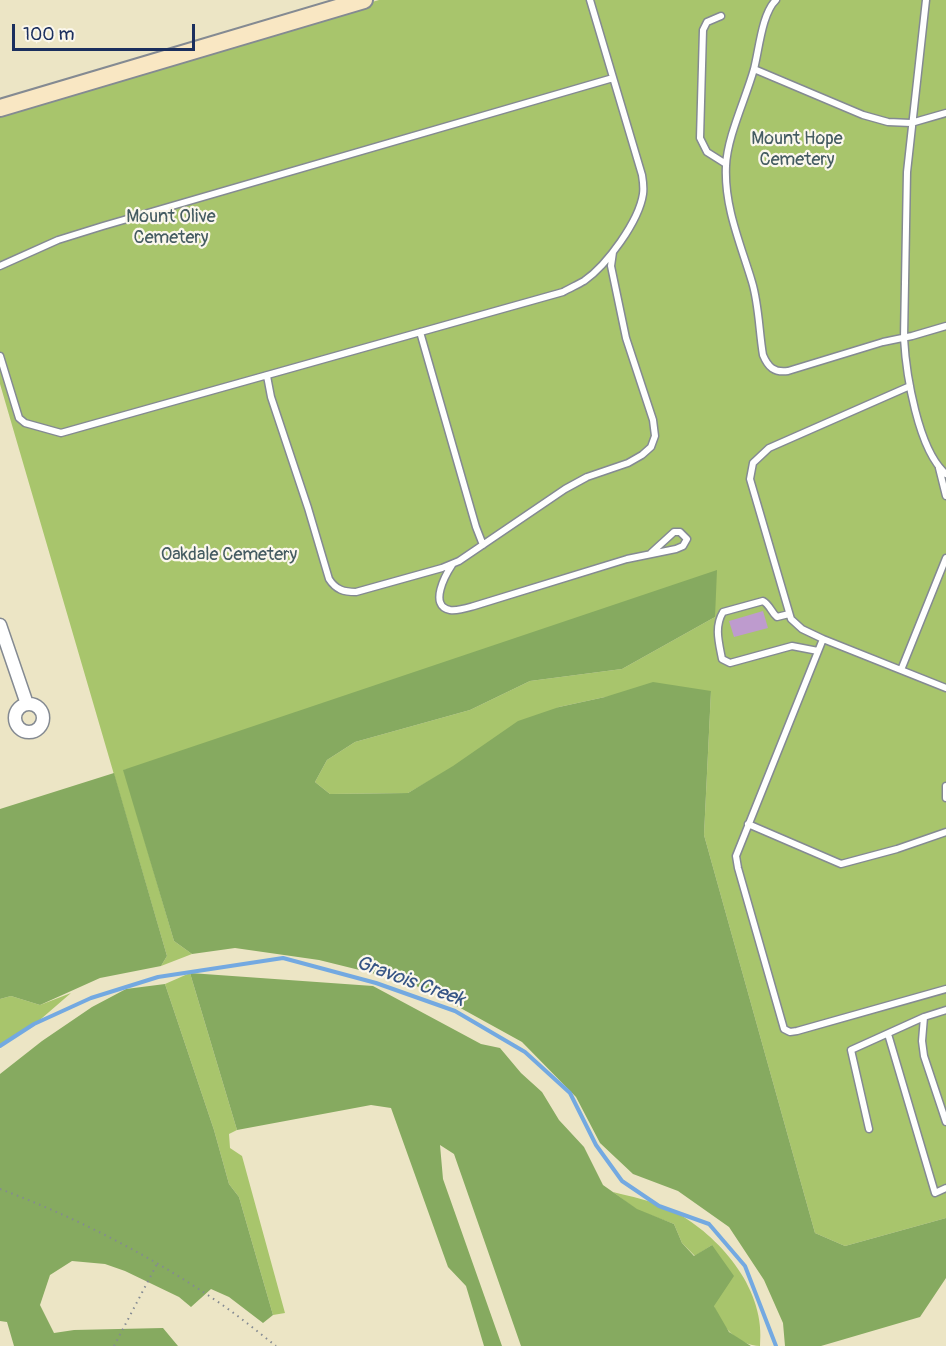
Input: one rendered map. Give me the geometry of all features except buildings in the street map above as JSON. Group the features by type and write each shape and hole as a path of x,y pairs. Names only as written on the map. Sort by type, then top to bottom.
{"street":[{"path":"0,108 364,0"},
{"path":"0,627 27,704"}],"lane":[{"path":"0,356 18,418 25,423 61,433 563,292 590,276 613,251 632,222 643,193 642,175 590,0"},
{"path":"777,0 767,14 754,69 726,164 729,206 753,285 763,355 772,369 779,372 788,371 883,342 946,326"},
{"path":"926,0 907,171 905,362 920,426 932,458 946,474"},
{"path":"720,16 707,22 703,30 700,138 707,152 726,164"},
{"path":"754,69 863,115 888,122 912,123 946,112"},
{"path":"0,266 58,240 103,226 614,78"},
{"path":"267,376 271,397 333,586 344,592 356,592 453,564 565,489 587,477 628,463 651,447 655,436 653,420 626,338 611,266 613,251"},
{"path":"420,332 483,545"},
{"path":"910,386 769,448 753,463 750,479 790,619 802,629 823,639 946,688"},
{"path":"939,468 946,496"},
{"path":"453,564 445,575 439,595 441,603 447,609 452,610 474,606 651,553 676,549 684,546 687,539 680,532 675,532 651,553"},
{"path":"901,670 946,558"},
{"path":"789,614 777,617 763,601 723,612 718,620 718,638 722,659 730,663 792,646 818,651"},
{"path":"823,639 736,856 784,1029 790,1032 797,1031 946,990"},
{"path":"946,786 946,798"},
{"path":"748,825 841,864 897,849 946,832"},
{"path":"869,1128 851,1050 924,1017 946,1010"},
{"path":"924,1017 922,1041 924,1056 946,1122"},
{"path":"888,1034 935,1193 946,1188"}],"path":[{"path":"0,1190 32,1201 91,1227 157,1264 221,1304 276,1346"},
{"path":"114,1346 157,1264"}],"green space":[{"path":"379,0 946,0 946,1218 845,1246 815,1233 704,835 711,691 605,697 559,707 408,793 330,794 315,782 327,760 355,742 470,710 530,681 622,669 715,617 124,770 174,941 192,954 161,966 167,956 0,384 0,109"},
{"path":"717,570 715,617 622,669 530,681 470,710 355,742 327,760 315,782 330,794 408,793 453,766 518,721 559,707 605,697 653,682 711,691 704,835 815,1233 845,1246 946,1218 946,1278 920,1317 821,1346 785,1346 783,1323 764,1280 729,1227 678,1191 633,1174 600,1143 576,1097 522,1042 408,982 319,960 235,948 192,954 174,941 123,770"},
{"path":"114,773 167,956 161,966 100,978 40,1005 11,996 0,999 0,809"},
{"path":"190,973 237,1130 229,1134 230,1148 242,1156 285,1313 273,1315 239,1197 229,1184 214,1130 165,984"},
{"path":"190,973 373,986 481,1044 500,1048 521,1073 542,1092 559,1120 584,1147 603,1185 637,1209 674,1224 682,1243 694,1256 712,1245 734,1276 714,1306 729,1332 751,1346 521,1346 454,1154 440,1145 443,1179 502,1346 484,1346 466,1286 448,1267 391,1108 371,1105 237,1130"},
{"path":"165,984 214,1130 229,1184 239,1197 273,1315 263,1323 229,1297 211,1289 191,1307 179,1297 125,1271 105,1264 72,1261 50,1275 40,1305 54,1333 74,1330 163,1328 178,1346 14,1346 7,1322 0,1321 0,1074 42,1041 92,1007 126,989"},
{"path":"71,993 34,1025 0,1046 0,999 11,996 40,1005"},
{"path":"613,1192 672,1210 695,1225 726,1253 749,1287 756,1306 760,1326 760,1346 745,1343 731,1334 717,1313 712,1293 712,1245 695,1256 682,1243 674,1224 637,1210"}],"waterway":[{"name":"Gravois Creek","path":"0,1046 34,1024 91,998 158,977 283,958 376,983 455,1011 525,1052 570,1093 596,1145 622,1181 659,1206 709,1224 745,1266 776,1346"}],"park label":[{"name":"Mount Hope Cemetery","path":"797,149"},
{"name":"Mount Olive Cemetery","path":"171,227"},
{"name":"Oakdale Cemetery","path":"229,555"}]}
